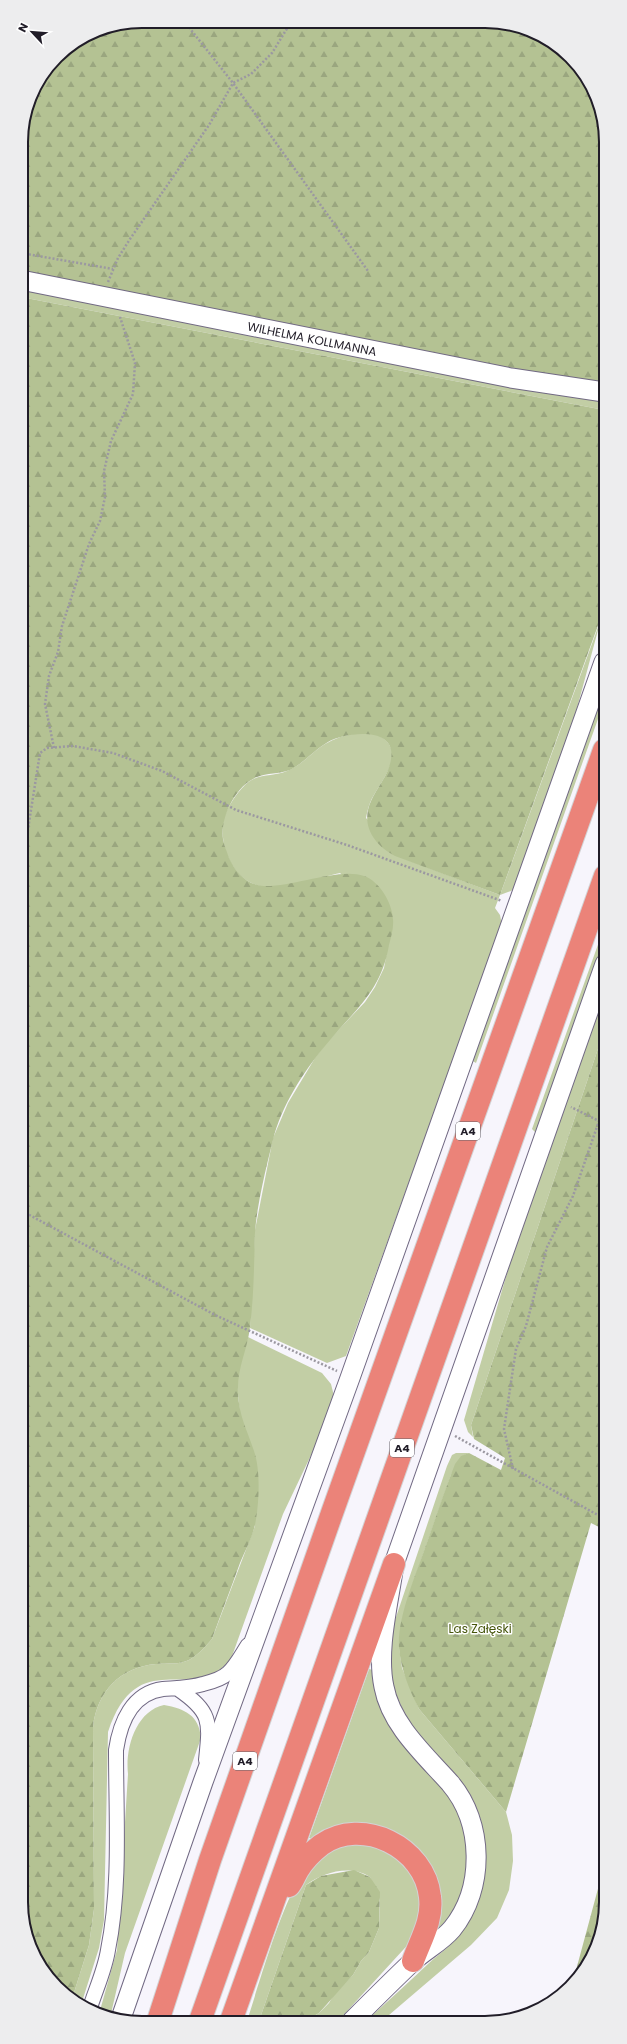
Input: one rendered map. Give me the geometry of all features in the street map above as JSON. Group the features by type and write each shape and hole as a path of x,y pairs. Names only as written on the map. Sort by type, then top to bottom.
{"highway":[{"name":"A4","path":"158,2016 210,1860 329,1520 599,764"},
{"name":"A4","path":"202,2016 599,893"},
{"path":"233,2016 269,1910 394,1564"},
{"path":"269,1910 291,1883 306,1858 328,1840 349,1834 366,1834 385,1839 403,1849 418,1865 427,1882 430,1895 429,1921 413,1961"}],"street":[{"name":"WILHELMA KOLLMANNA","path":"28,281 511,378 599,391"},
{"path":"122,2014 203,1782 350,1378 599,676"},
{"path":"357,2016 413,1961 446,1936 459,1919 470,1895 476,1872 476,1848 469,1818 458,1794 404,1731 394,1714 384,1688 381,1667 381,1647 394,1564 599,981"},
{"path":"91,2004 108,1952 113,1918 116,1871 116,1750 119,1732 129,1709 144,1696 162,1689 178,1689 213,1682 229,1673 257,1632"},
{"path":"178,1689 194,1700 206,1715 208,1735 203,1782"}],"path":[{"path":"190,28 233,83 368,271"},
{"path":"54,748 45,704 49,676 58,652 62,626 89,544 100,520 105,497 104,471 111,441 133,394 135,363 108,282 113,269 130,239 209,125 233,83 251,74 266,58 287,28"},
{"path":"28,254 113,269"},
{"path":"28,829 40,753 47,748 73,746 113,753 162,771 236,810 347,845 517,907"},
{"path":"513,1469 504,1429 516,1349 526,1326 547,1247 573,1196 599,1121 567,1105"},
{"path":"28,1214 215,1315 350,1378"},
{"path":"470,1444 599,1516"}],"green space":[{"path":"135,28 492,28 522,34 548,47 566,61 580,79 593,105 597,120 599,142 599,382 541,376 28,273 28,135 32,113 43,85 56,67 67,56 85,43 113,32"},
{"path":"28,290 599,400 599,409 28,298"},
{"path":"28,298 599,409 599,623 500,895 395,856 375,840 368,826 368,810 371,801 388,770 391,759 391,748 386,741 378,736 357,734 336,739 323,745 300,764 290,770 257,777 249,781 236,794 224,821 223,839 229,858 235,869 247,881 264,886 288,884 329,875 354,874 364,876 375,882 384,893 392,912 393,929 385,962 373,989 317,1056 301,1078 287,1103 281,1115 273,1140 265,1174 256,1222 250,1327 238,1384 240,1409 258,1468 258,1508 252,1535 212,1639 204,1648 185,1662 143,1666 121,1676 105,1692 95,1714 93,1727 94,1909 89,1945 74,1993 61,1983 43,1959 30,1924 28,1902"},
{"path":"599,624 569,738 514,888 511,891 500,895"},
{"path":"599,701 599,716 476,1063 471,1060"},
{"path":"363,733 380,736 391,748 391,762 385,777 370,803 366,818 405,859 500,895 495,908 500,915 502,925 346,1356 327,1363 250,1328 255,1230 273,1138 288,1103 315,1058 327,1042 365,1002 375,987 384,968 393,919 340,873 300,883 269,887 260,886 250,882 235,869 229,860 225,849 223,839 224,818 230,805 238,792 249,781 259,777 287,771 324,745 336,739"},
{"path":"599,942 599,957 536,1133 532,1129"},
{"path":"599,1005 599,1046 471,1425 473,1437 468,1432 464,1420 510,1263 550,1142"},
{"name":"Las Załęski","path":"599,1046 599,1527 591,1523 506,1812 419,1709 404,1672 399,1648 399,1636 404,1611 455,1464 461,1456 469,1453 501,1470 505,1458 474,1439 471,1425"},
{"path":"248,1337 322,1373 331,1384 334,1396 323,1430 283,1514 231,1659 216,1672 200,1678 150,1682 134,1689 120,1705 108,1732 104,1920 99,1948 83,1999 74,1993 89,1945 94,1909 93,1727 95,1714 105,1692 121,1676 143,1666 185,1662 204,1648 212,1639 255,1526 249,1440 240,1415 238,1371"},
{"path":"456,1453 469,1453 461,1457 451,1475 413,1583 402,1620 399,1647 402,1668 419,1709 506,1812 512,1835 513,1861 509,1890 497,1918 471,1945 388,2016 371,2016 456,1939 469,1920 477,1904 485,1869 486,1852 484,1834 480,1817 473,1800 456,1775 420,1737 413,1727 395,1692 392,1684 390,1666 390,1649 394,1623 452,1455"},
{"path":"369,1669 373,1670 463,1820 470,1858 463,1891 453,1913 438,1930 439,1890 353,1824 338,1825 312,1839 309,1838"},
{"path":"164,1705 190,1714 200,1730 201,1738 125,1953 111,2012 101,2008 117,1950 128,1753 134,1732 146,1715 154,1709"},
{"path":"351,1844 385,1848 411,1870 423,1899 414,1938 343,2016 314,2016 329,2003 333,1996 353,1975 361,1961 369,1952 379,1928 380,1900 370,1877 362,1873 346,1870 320,1876 306,1885 261,2016 249,2016 274,1937 292,1892 311,1863 330,1850"},
{"path":"354,1870 370,1877 380,1892 379,1928 369,1952 361,1961 353,1975 319,2013 314,2016 261,2016 306,1885 321,1876"},
{"path":"599,1885 599,1909 595,1931 584,1959 576,1970"}]}
